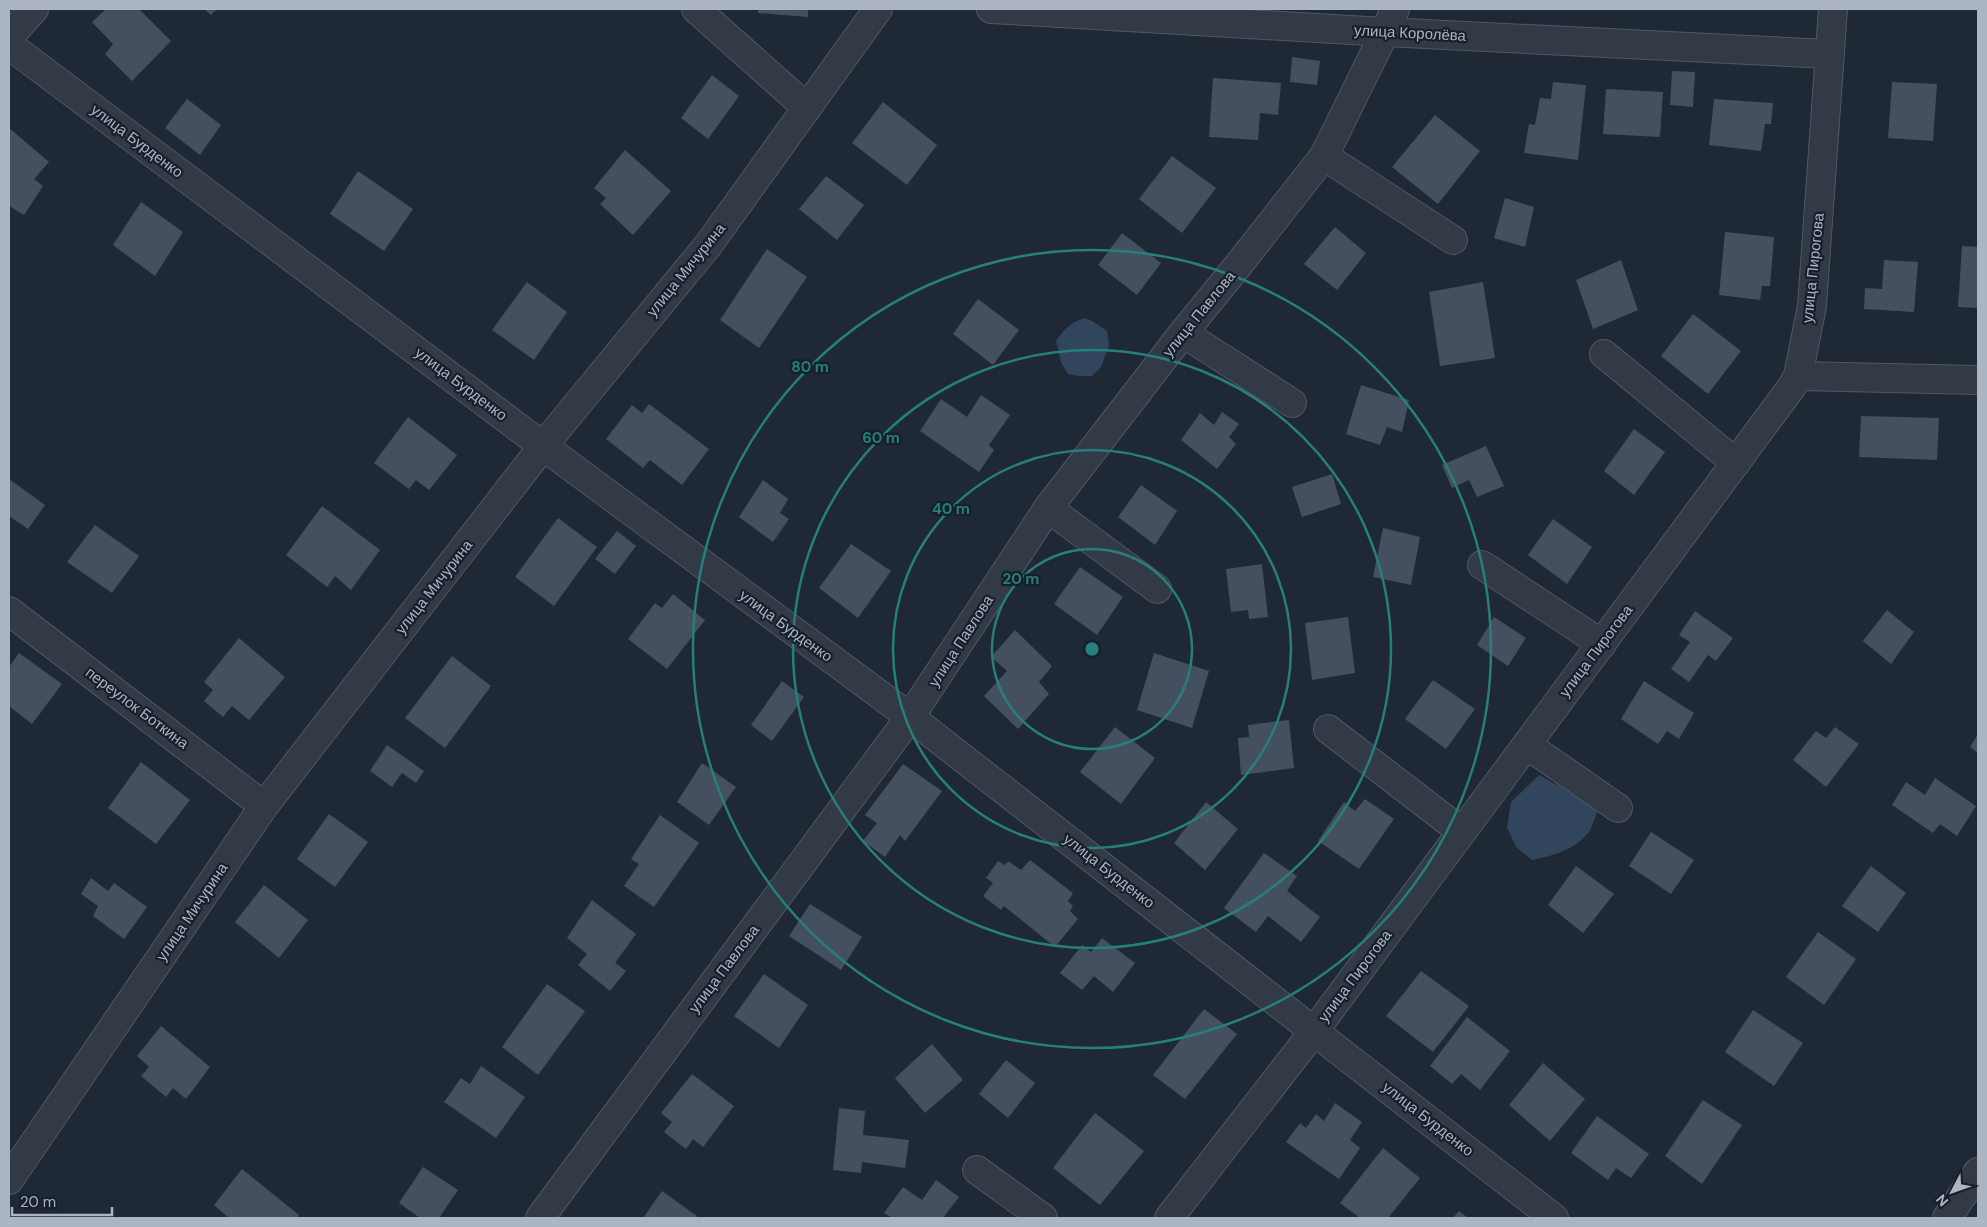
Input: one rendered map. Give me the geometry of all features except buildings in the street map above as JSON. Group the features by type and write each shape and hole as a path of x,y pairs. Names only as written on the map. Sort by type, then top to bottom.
{"street":[{"path":"9,38 34,9"},
{"path":"696,9 807,108"},
{"name":"улица Мичурина","path":"9,1180 264,806 543,446 709,244 878,9"},
{"name":"улица Королёва","path":"991,9 1390,20 1830,54"},
{"name":"улица Пирогова","path":"1169,1218 1315,1030 1792,388 1798,376 1812,306 1833,9"},
{"name":"улица Павлова","path":"540,1218 910,717 1048,508 1182,334 1324,156 1390,20"},
{"name":"улица Бурденко","path":"9,45 543,446 910,717 1315,1030 1554,1218"},
{"path":"1324,156 1453,240"},
{"path":"1182,334 1292,404"},
{"path":"1604,354 1736,463"},
{"path":"1798,376 1978,380"},
{"path":"1048,508 1157,589"},
{"path":"1482,565 1602,644"},
{"name":"переулок Боткина","path":"9,611 264,806"},
{"path":"1328,729 1462,832"},
{"path":"1527,745 1618,808"},
{"path":"977,1170 1043,1218"},
{"path":"1947,1218 1978,1172"}],"water":[{"path":"1085,318 1107,331 1109,345 1101,367 1092,376 1068,374 1061,362 1056,341 1068,327"},
{"path":"1539,775 1599,807 1590,830 1579,842 1564,851 1532,860 1516,847 1507,827 1511,802"}]}
